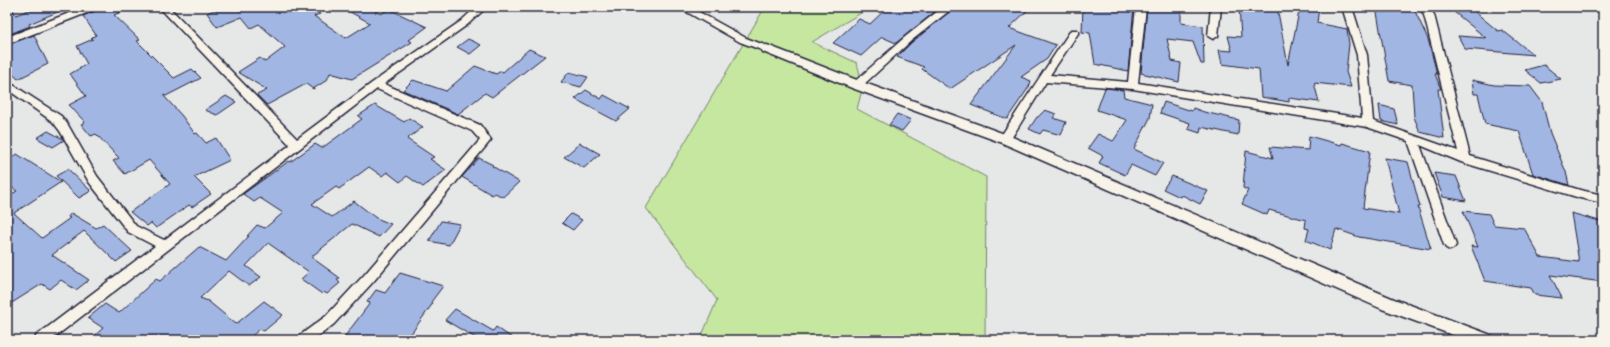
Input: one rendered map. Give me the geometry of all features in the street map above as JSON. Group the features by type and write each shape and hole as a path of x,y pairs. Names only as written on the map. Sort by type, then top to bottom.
{"street":[{"path":"7,41 94,7"},
{"path":"164,7 297,146"},
{"path":"41,340 376,85 464,23 482,7"},
{"path":"683,7 743,40 857,85 1005,139 1388,304 1485,340"},
{"path":"857,85 908,39 949,7"},
{"path":"1133,86 1141,7"},
{"path":"1213,36 1216,7"},
{"path":"1347,7 1362,56 1368,123"},
{"path":"1425,7 1429,15 1465,159"},
{"path":"1005,139 1074,32"},
{"path":"1043,78 1133,86 1368,123 1440,148 1465,159 1580,194 1603,199"},
{"path":"7,84 57,119 64,128 93,179 132,229 165,246"},
{"path":"304,340 330,320 369,278 486,140 476,128 376,85"},
{"path":"1414,140 1450,245"}],"green space":[{"path":"765,7 871,7 812,42 857,63 863,86 857,109 986,177 985,340 700,340 717,300 646,208"}],"building":[{"path":"7,7 11,7 16,15 37,7 69,7 29,24 30,26 7,35"},
{"path":"100,7 133,7 114,15 140,40 137,41 174,78 192,69 201,78 166,96 163,95 182,116 195,134 197,133 206,143 216,138 230,160 194,177 211,194 192,207 189,205 156,228 151,223 147,226 130,212 170,184 149,160 125,174 113,161 119,158 96,134 91,136 81,124 85,122 69,105 86,96 70,74 87,64 77,46 93,39 91,38 96,35 83,16 98,10"},
{"path":"221,7 236,7 239,11 249,7 311,7 320,14 314,16 346,38 370,23 341,7 367,7 381,14 389,9 427,27 409,40 412,42 352,79 330,73 327,80 313,89 306,84 267,105 257,95 267,90 238,72 260,58 265,62 285,47 259,24 251,28 242,17 217,27 207,13"},
{"path":"888,7 941,7 896,43 882,37 861,56 833,43 859,19 870,24"},
{"path":"955,7 1031,7 1009,28 1056,45 1047,59 1021,77 1031,81 1029,87 1007,119 971,105 1016,45 950,89 922,69 924,67 897,57 912,42"},
{"path":"1083,7 1134,7 1128,71 1095,64 1090,33 1082,32"},
{"path":"1147,7 1181,7 1181,23 1203,26 1204,64 1201,64 1193,42 1167,39 1172,61 1181,63 1179,82 1141,73"},
{"path":"1239,7 1277,7 1288,65 1300,7 1319,7 1317,23 1347,29 1349,44 1346,72 1351,87 1314,83 1319,102 1289,98 1289,102 1261,97 1259,69 1222,64 1219,50 1232,51 1228,36 1241,37"},
{"path":"1376,7 1413,7 1428,39 1437,74 1435,74 1441,89 1438,89 1444,138 1420,132 1414,117 1412,85 1389,81"},
{"path":"1448,7 1469,7 1498,31 1502,30 1534,55 1465,49 1458,36 1486,38"},
{"path":"34,35 48,64 18,79 7,69 7,45"},
{"path":"468,39 481,45 470,54 457,47"},
{"path":"529,49 545,56 492,97 485,93 458,114 403,90 413,80 446,91 475,66 496,74 501,71 503,72"},
{"path":"1544,65 1561,79 1541,83 1525,70"},
{"path":"569,72 588,77 581,87 561,82"},
{"path":"1472,80 1494,85 1530,86 1542,102 1550,133 1566,172 1569,185 1533,174 1519,131 1485,124 1478,94 1474,94"},
{"path":"1105,88 1123,90 1124,97 1152,104 1150,118 1134,149 1163,163 1155,176 1131,165 1125,175 1099,163 1103,156 1088,148 1098,134 1113,141 1127,120 1097,110"},
{"path":"586,90 601,99 604,95 630,109 616,121 575,99"},
{"path":"226,96 236,102 217,115 205,110"},
{"path":"1164,102 1192,111 1193,108 1239,120 1238,135 1201,127 1200,133 1188,129 1190,123 1160,113"},
{"path":"375,105 404,122 409,118 423,127 407,139 434,157 430,159 446,170 423,187 407,176 400,182 387,172 382,176 369,167 339,189 336,187 312,204 332,217 354,201 376,218 391,224 379,237 352,224 311,257 340,278 337,280 340,283 327,294 324,292 322,294 301,279 309,272 268,243 246,266 261,277 249,286 229,271 200,298 208,301 236,324 264,301 283,315 264,331 260,329 247,340 90,340 103,328 88,318 105,304 119,313 156,279 160,281 199,247 226,261 257,225 265,228 283,213 260,198 254,202 243,194 315,144 322,148 362,119 358,116"},
{"path":"1379,105 1394,109 1398,125 1381,121"},
{"path":"1045,110 1056,114 1053,118 1066,122 1061,135 1043,130 1040,134 1029,129 1037,117"},
{"path":"897,114 911,120 902,131 889,125"},
{"path":"48,131 64,140 53,147 37,138"},
{"path":"1309,136 1370,151 1363,208 1399,214 1385,158 1408,162 1420,207 1418,207 1431,249 1359,237 1336,229 1330,250 1306,240 1309,229 1305,228 1306,220 1269,210 1267,215 1242,204 1248,190 1243,188 1246,151 1273,158 1270,147 1308,150"},
{"path":"580,143 600,154 584,168 564,157"},
{"path":"17,154 61,182 14,213 42,238 70,218 68,217 71,213 96,228 103,224 132,251 116,262 84,231 52,255 89,280 76,290 61,280 50,289 42,284 7,306 7,197 17,191 7,184 7,160"},
{"path":"479,158 493,165 492,166 519,182 503,197 495,193 492,195 462,177"},
{"path":"68,169 91,191 79,198 56,176"},
{"path":"1434,173 1456,176 1466,201 1443,197"},
{"path":"1172,176 1208,191 1200,204 1182,195 1180,197 1163,189"},
{"path":"1463,211 1489,214 1494,225 1524,228 1540,257 1579,262 1571,213 1603,222 1603,282 1550,275 1562,298 1535,295 1531,288 1485,281 1471,246 1478,247"},
{"path":"571,214 582,220 573,230 562,223"},
{"path":"441,221 460,224 449,245 429,241"},
{"path":"400,273 443,286 408,338 398,335 394,340 342,340 370,303 367,302 376,290 385,293"},
{"path":"455,309 493,331 496,327 515,340 479,340 445,320"}]}
